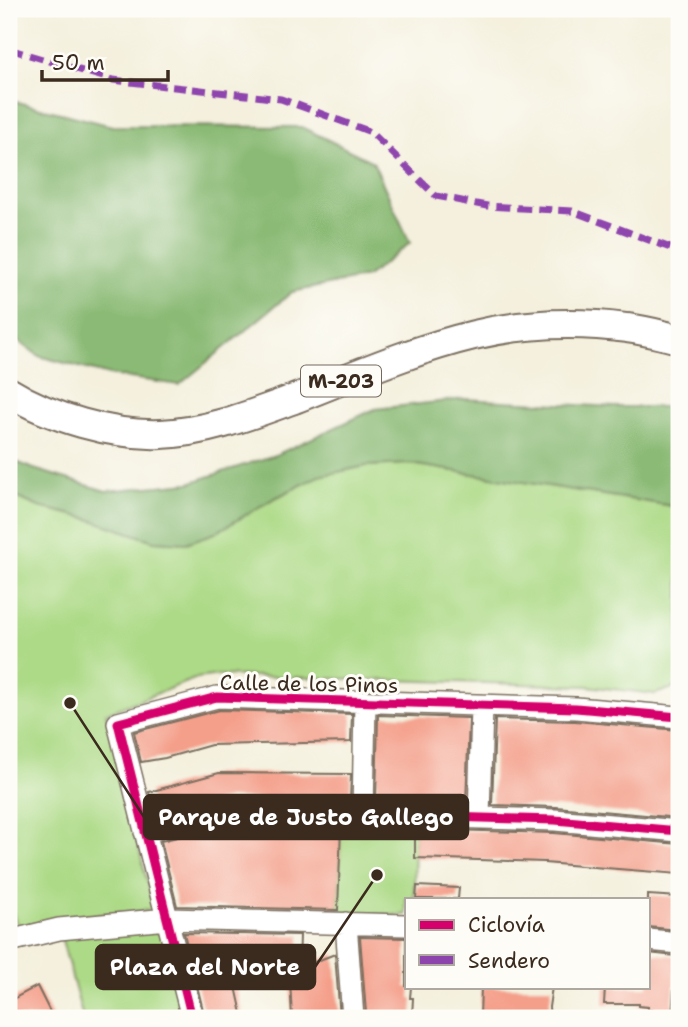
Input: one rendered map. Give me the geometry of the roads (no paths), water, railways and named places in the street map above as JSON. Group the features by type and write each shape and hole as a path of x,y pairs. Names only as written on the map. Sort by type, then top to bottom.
{"main road":[{"name":"M-203","path":"9,392 77,422 127,432 159,434 190,431 238,420 400,358 474,335 529,325 573,324 629,328 679,339"}],"street":[{"name":"Calle de los Pinos","path":"192,1018 118,723 217,697 576,708 679,717"},
{"path":"363,814 365,702"},
{"path":"479,818 482,706"},
{"path":"145,832 229,811 555,820 679,831"},
{"path":"9,941 59,929 168,919 405,925"},
{"path":"346,923 353,1018"},
{"path":"650,940 679,943"}],"place":[{"name":"Parque de Justo Gallego","path":"70,703"},
{"name":"Plaza del Norte","path":"377,875"}]}
